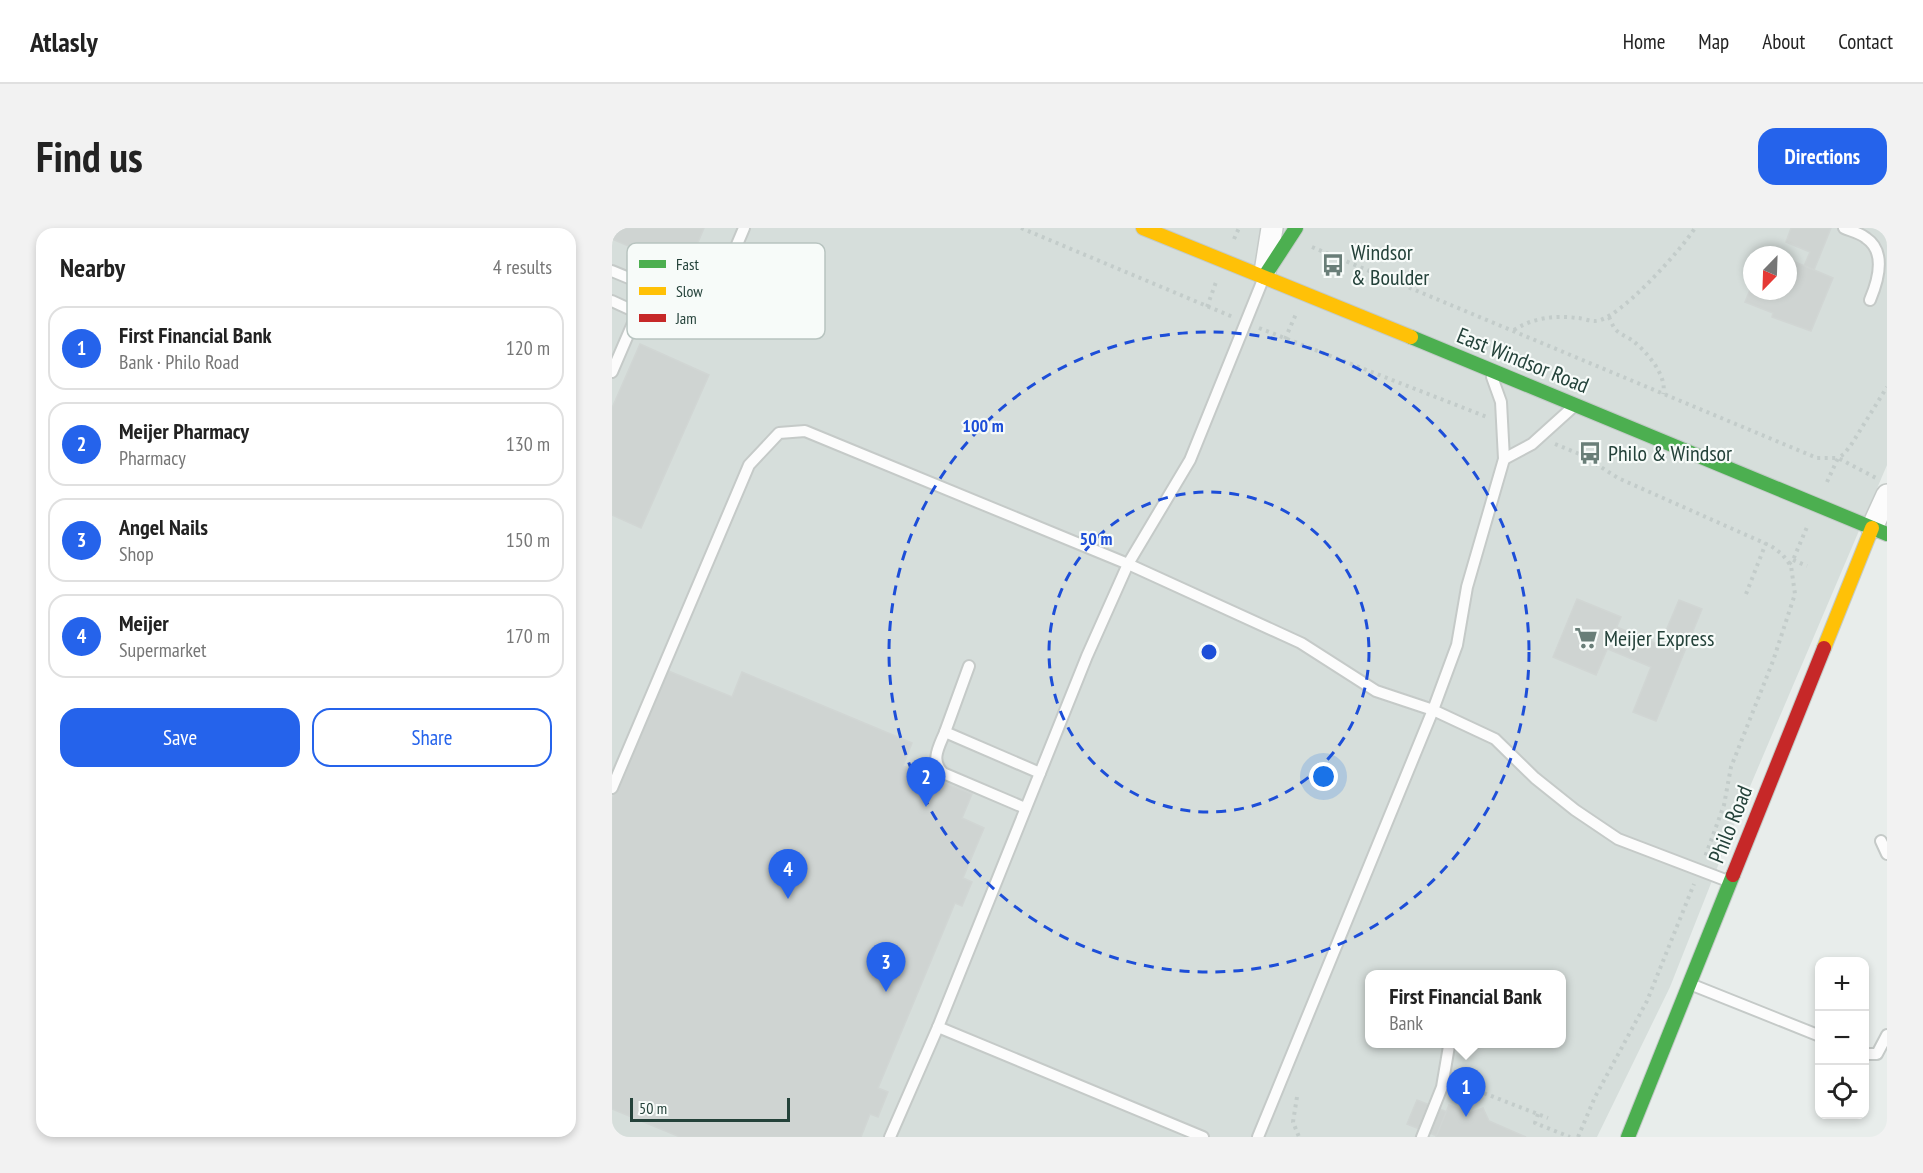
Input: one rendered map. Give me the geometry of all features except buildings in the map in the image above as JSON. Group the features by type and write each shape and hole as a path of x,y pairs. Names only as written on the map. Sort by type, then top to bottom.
{"main road":[{"name":"East Windsor Road","path":"1143,228 1577,404 1880,531"},
{"path":"1264,277 1296,228"},
{"name":"Philo Road","path":"1628,1137 1730,882 1880,531"}],"street":[{"path":"1264,277 1272,228"},
{"path":"1880,531 1887,495"}],"lane":[{"path":"738,243 744,228"},
{"path":"1844,228 1867,238 1879,254 1879,280 1870,300"},
{"path":"612,271 627,277"},
{"path":"890,1137 938,1027 1087,656 1128,564 1190,460 1264,277"},
{"path":"612,301 627,308"},
{"path":"613,369 627,338"},
{"path":"1258,1137 1433,710 1457,645 1467,587 1504,459 1501,402 1490,370"},
{"path":"1504,459 1532,444 1577,404"},
{"path":"612,788 749,465 779,433 805,431 1128,564 1301,643 1376,692 1433,710 1495,740 1535,778 1575,810 1618,838 1730,882"},
{"path":"969,666 935,757 937,767 943,773 1025,808"},
{"path":"945,732 1040,773"},
{"path":"1881,841 1887,854"},
{"path":"1690,983 1815,1034"},
{"path":"938,1027 1203,1137"},
{"path":"1869,1054 1876,1054 1887,1035"},
{"path":"1422,1137 1442,1087 1449,1048"}],"path":[{"path":"1021,228 1207,307"},
{"path":"1514,331 1522,325 1541,319 1570,317 1595,321 1609,317 1631,299 1666,263 1695,228"},
{"path":"1307,245 1817,458 1838,458 1887,483"},
{"path":"1609,317 1615,330 1635,342 1662,376 1665,388 1663,394"},
{"path":"1285,339 1291,325"},
{"path":"1269,332 1488,417"},
{"path":"1832,470 1838,458 1851,445 1887,387"},
{"path":"1557,445 1582,455 1618,478 1766,543 1791,562 1807,566"},
{"path":"1746,594 1766,543"},
{"path":"1712,840 1724,805 1731,767 1773,661 1792,605 1795,586 1791,562 1797,552"},
{"path":"1578,1137 1595,1097 1647,1001 1687,901"},
{"path":"1466,1092 1468,1087 1548,1118"},
{"path":"1297,1097 1293,1122 1299,1137"},
{"path":"1538,1114 1535,1123 1570,1137"}],"shaded area":[{"path":"612,228 1887,228 1887,465 1740,810 1670,987 1597,1137 612,1137"}],"traffic: fast":[{"path":"1264,277 1296,228"},
{"path":"1411,337 1887,534"},
{"path":"1628,1137 1733,875"}],"traffic: slow":[{"path":"1143,228 1411,337"},
{"path":"1824,648 1872,528"}],"traffic: jam":[{"path":"1733,875 1824,648"}],"place":[{"name":"Windsor & Boulder","path":"1333,265"},
{"name":"Philo & Windsor","path":"1590,453"},
{"name":"Meijer Express","path":"1586,638"},
{"name":"Meijer Pharmacy","path":"926,807"},
{"name":"Meijer","path":"788,899"},
{"name":"Angel Nails","path":"886,992"},
{"name":"First Financial Bank","path":"1466,1117"}]}
